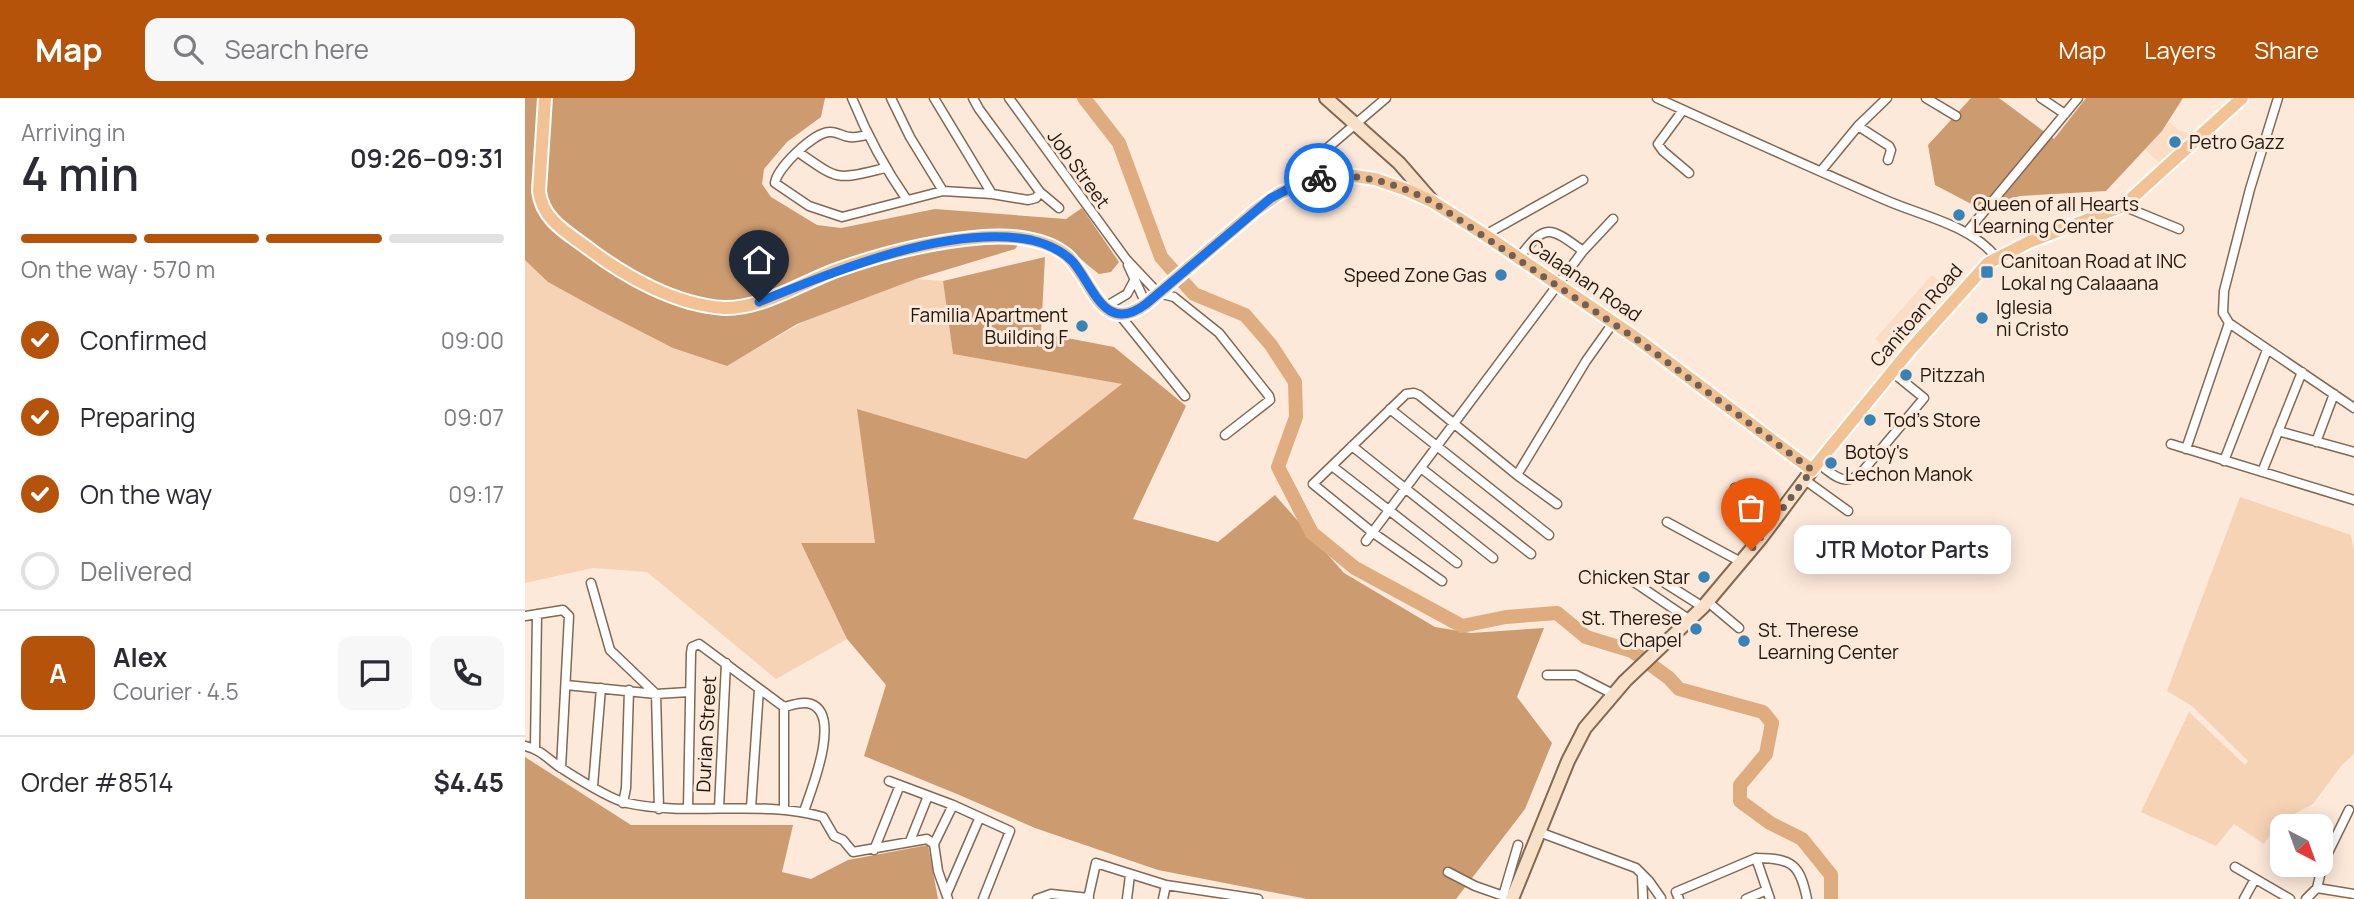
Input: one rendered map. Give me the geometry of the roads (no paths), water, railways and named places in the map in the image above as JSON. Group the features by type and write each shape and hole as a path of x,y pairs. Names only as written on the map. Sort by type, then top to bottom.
{"main road":[{"path":"545,98 540,204 548,217 604,261 665,292 723,308 738,307 759,302 835,271 879,257 942,243 1009,236 1047,244 1065,254 1105,307 1119,314 1130,313 1146,304"},
{"path":"1326,98 1415,179 1433,202"},
{"name":"Canitoan Road","path":"1812,471 1973,277 1996,257 2123,206 2242,98"},
{"name":"Calaanan Road","path":"1146,304 1256,210 1292,187 1321,178 1361,176 1391,183 1433,202 1519,258 1613,323 1812,471"},
{"path":"1509,898 1585,728 1637,669 1705,605 1812,471"}],"street":[{"path":"852,98 867,135 907,200"},
{"path":"891,98 910,137 943,191"},
{"path":"934,98 992,194"},
{"path":"973,98 1040,192 1059,208"},
{"name":"Job Street","path":"1009,98 1126,259 1146,304"},
{"path":"1292,187 1304,168 1386,98"},
{"path":"1657,98 1902,207 1967,232 1985,243 1996,257"},
{"path":"1821,171 1858,126 1887,98"},
{"path":"1926,98 1956,116"},
{"path":"2041,98 2065,114"},
{"path":"1967,232 2078,98"},
{"path":"2278,98 2250,189 2224,291 2223,313 2229,323 2354,408"},
{"path":"1683,110 1658,144 1689,173"},
{"path":"1858,126 1889,146 1891,150 1888,160"},
{"path":"867,135 851,137 828,132 812,140 778,173 775,183 809,206 842,217 943,191 992,194 1028,200 1036,198 1040,192"},
{"path":"798,152 840,178 885,168"},
{"path":"1485,235 1583,180"},
{"path":"2123,206 2179,229"},
{"path":"1366,541 1583,251 1613,219"},
{"path":"1519,258 1536,236 1543,233 1558,234 1583,251"},
{"name":"Job Street","path":"1126,259 1162,290"},
{"path":"1105,307 1127,295 1135,279"},
{"path":"1162,290 1219,332 1269,396 1270,400 1225,435"},
{"path":"1119,314 1185,396"},
{"path":"1517,475 1586,361 1613,323"},
{"path":"2186,449 2229,323"},
{"path":"2224,461 2267,350"},
{"path":"1812,471 1840,480 1853,480 1924,398 1892,372"},
{"path":"2262,471 2302,372"},
{"path":"1442,581 1372,532 1314,485 1406,394 1417,393 1517,475 1557,504"},
{"path":"2316,442 2334,394"},
{"path":"1390,409 1549,535"},
{"path":"2278,431 2354,452"},
{"path":"2171,444 2354,500"},
{"path":"1352,446 1493,558"},
{"path":"1332,466 1457,562"},
{"path":"1421,468 1531,554"},
{"path":"1812,471 1848,511"},
{"path":"1735,488 1777,517"},
{"path":"1667,522 1741,562"},
{"path":"1634,582 1689,620"},
{"path":"590,583 610,650 656,694 659,809"},
{"path":"1665,583 1739,628"},
{"path":"525,615 563,610 569,616 561,768"},
{"path":"537,614 530,747 561,768 623,803 659,809 751,808 804,811 823,817 834,836 843,840 853,852 927,839 934,845"},
{"path":"688,808 692,647 699,644 784,707 806,702 821,711 823,755 804,811"},
{"name":"Durian Street","path":"719,808 726,663"},
{"path":"1547,675 1576,675 1613,694"},
{"path":"566,685 656,694 689,692"},
{"path":"593,786 601,688"},
{"path":"751,808 759,689"},
{"path":"623,803 626,788 629,690"},
{"path":"784,707 784,810"},
{"path":"888,780 1010,831 983,899"},
{"path":"874,850 900,785"},
{"path":"910,841 929,796"},
{"path":"948,896 938,870 934,845 953,805"},
{"path":"2306,899 2317,888 2323,863 2349,810"},
{"path":"948,896 979,819"},
{"path":"1539,832 1627,864 1642,875 1660,899 1677,896 1756,858 1769,858 1795,866 1803,878 1807,899"},
{"path":"1448,872 1462,881 1509,898 1518,845"},
{"path":"1756,858 1770,899"},
{"path":"1037,899 1088,898 1096,863 1202,895 1258,899"},
{"path":"2235,867 2290,899"},
{"path":"1126,899 1130,875"},
{"path":"1642,875 1643,899"},
{"path":"2244,899 2255,879"},
{"path":"1164,899 1166,885"},
{"path":"2317,888 2354,894"},
{"path":"1746,899 1767,890"}],"waterway":[{"path":"1084,98 1119,143 1161,257 1194,294 1245,315 1271,345 1295,382 1296,417 1278,467 1312,533 1355,568 1462,626 1506,617 1557,613 1586,637 1632,651 1669,678 1679,689 1763,712 1772,723 1766,754 1740,785 1740,801 1770,823 1802,839 1831,875 1831,899"}],"place":[{"name":"Petro Gazz","path":"2175,142"},
{"name":"Queen of all Hearts Learning Center","path":"1959,215"},
{"name":"Canitoan Road at INC Lokal ng Calaaana","path":"1987,272"},
{"name":"Speed Zone Gas","path":"1501,275"},
{"name":"Iglesia ni Cristo","path":"1982,318"},
{"name":"Familia Apartment Building F","path":"1082,326"},
{"name":"Pitzzah","path":"1906,375"},
{"name":"Tod's Store","path":"1870,420"},
{"name":"Botoy's Lechon Manok","path":"1831,463"},
{"name":"JTR Motor Parts","path":"1751,550"},
{"name":"Chicken Star","path":"1704,577"},
{"name":"St. Therese Chapel","path":"1696,629"},
{"name":"St. Therese Learning Center","path":"1744,641"}]}
